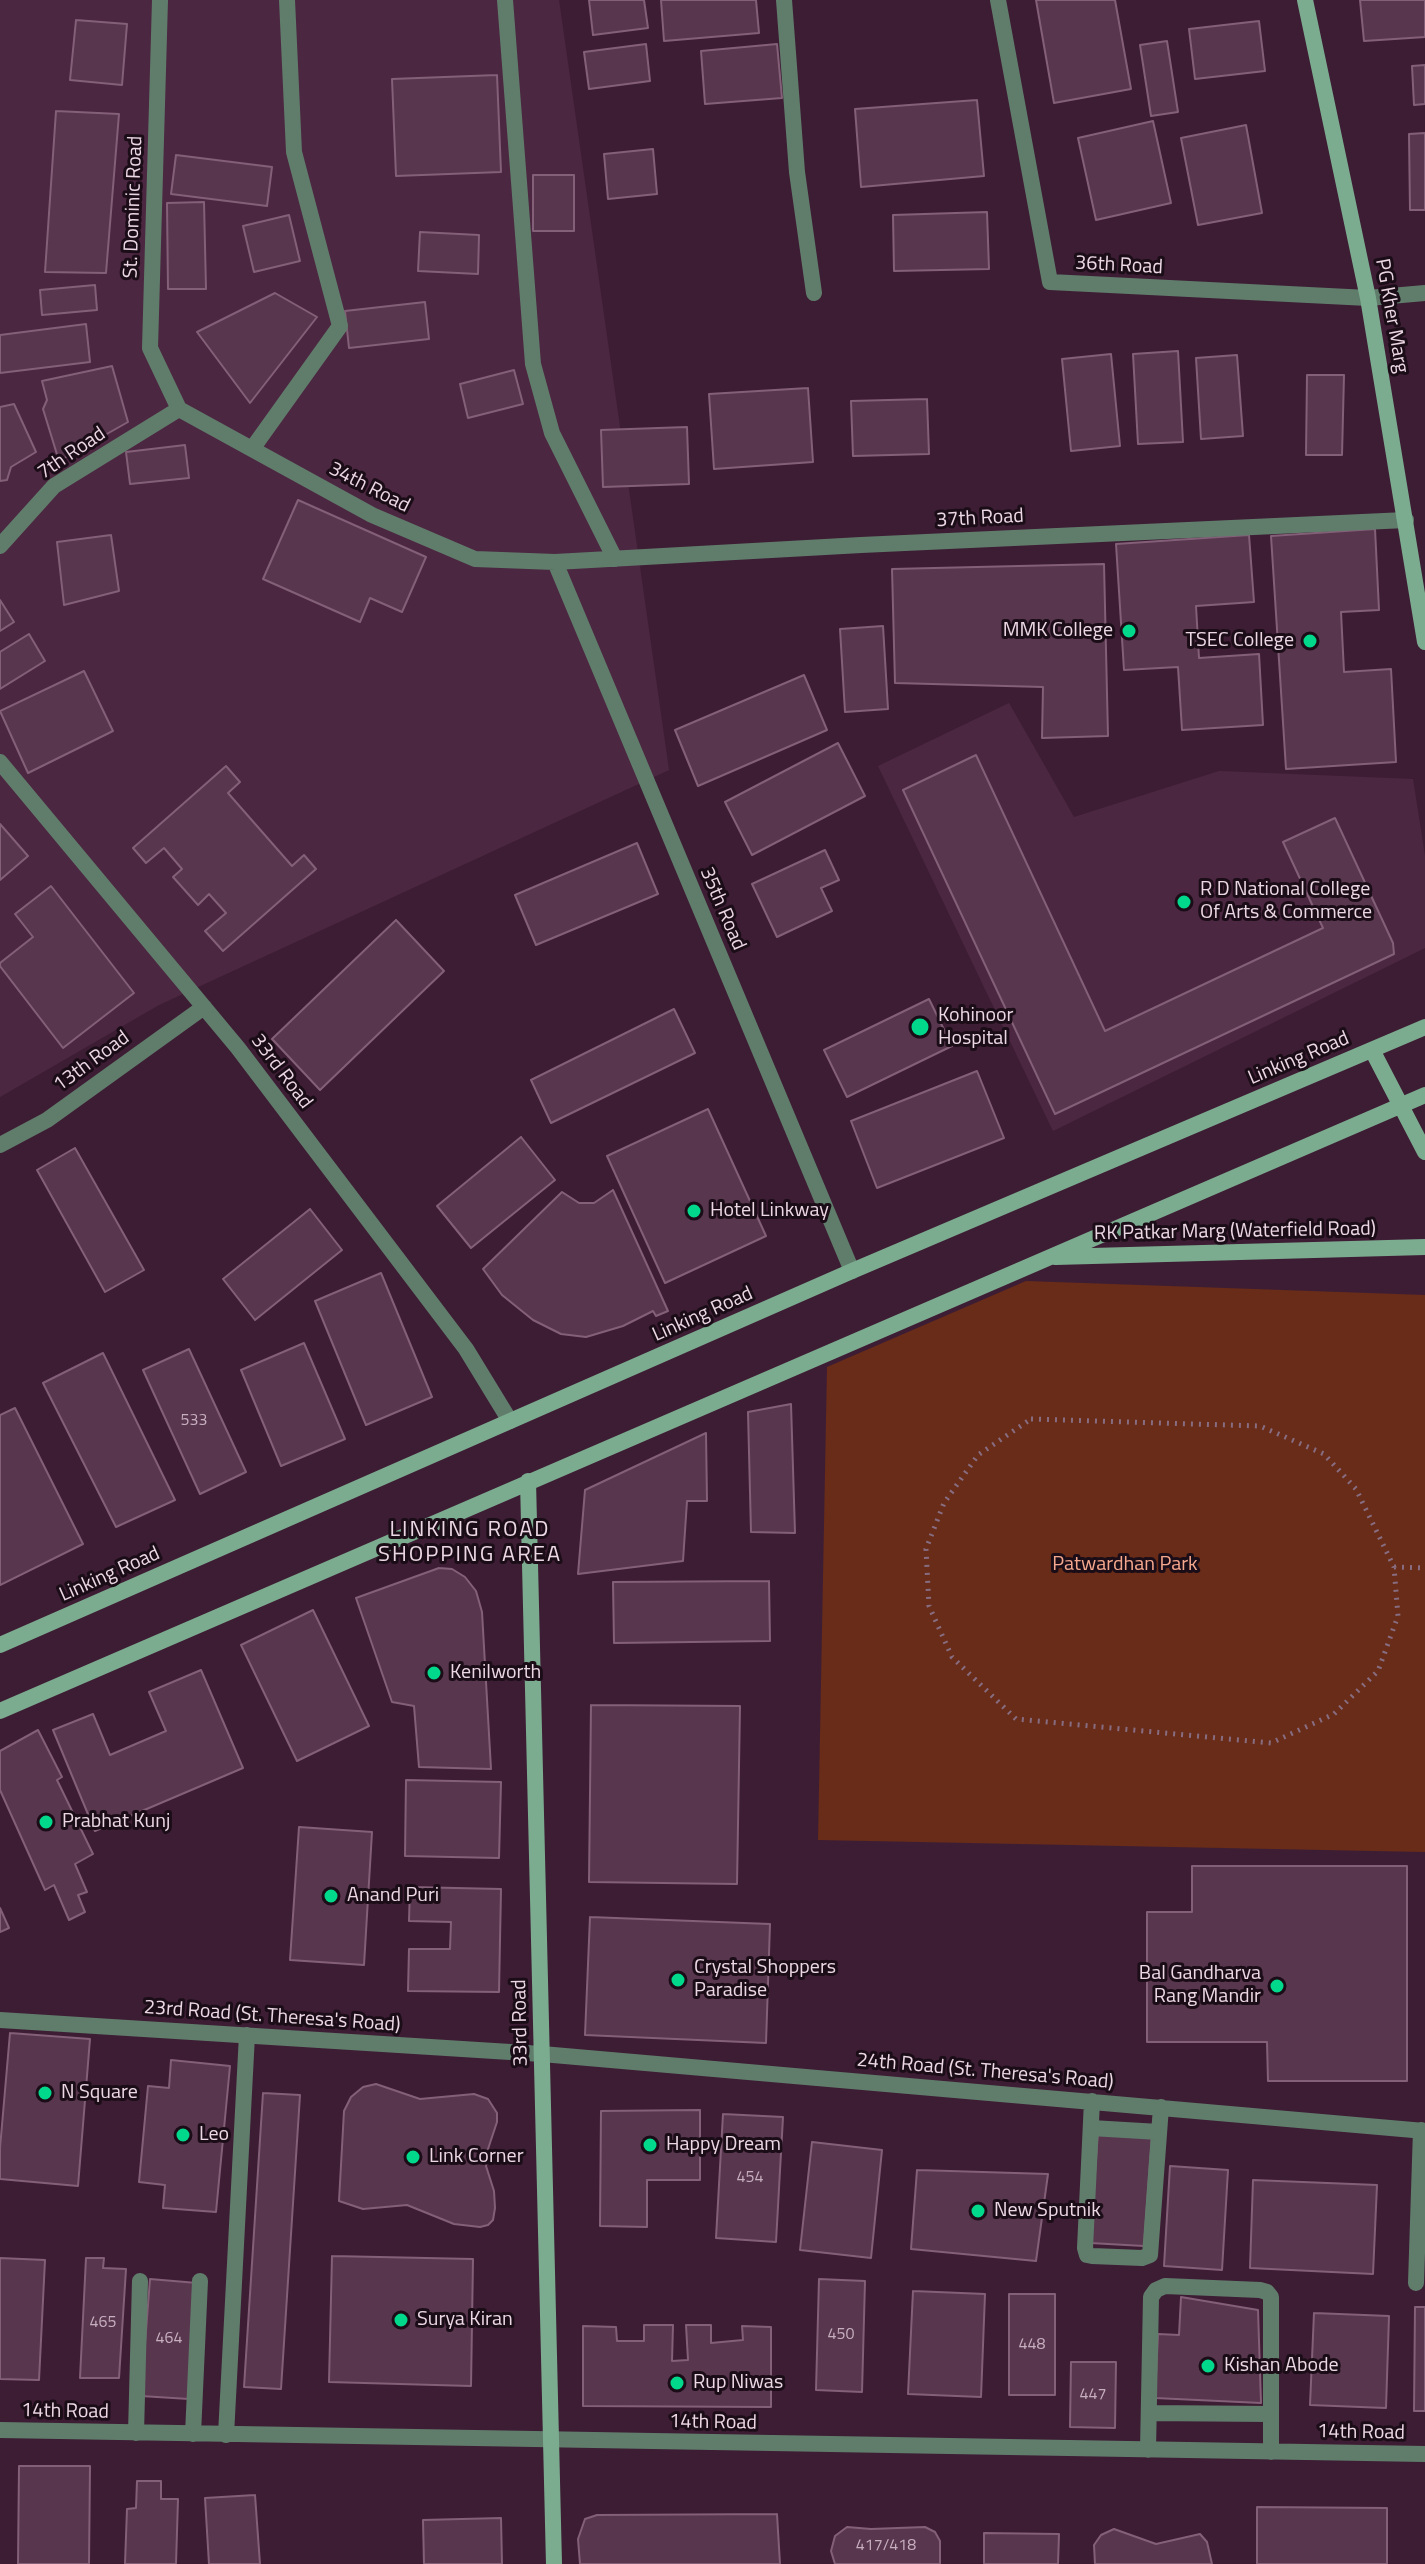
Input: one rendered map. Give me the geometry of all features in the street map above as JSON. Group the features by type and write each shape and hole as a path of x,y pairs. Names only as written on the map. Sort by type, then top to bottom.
{"main road":[{"name":"PG Kher Marg","path":"1305,0 1368,298 1425,642"},
{"name":"Linking Road","path":"0,1645 852,1271 1425,1027"},
{"path":"1372,1050 1425,1152"},
{"path":"0,1711 1425,1095"},
{"name":"RK Patkar Marg (Waterfield Road)","path":"1047,1257 1425,1247"},
{"name":"33rd Road","path":"528,1481 554,2564"}],"street":[{"name":"St. Dominic Road","path":"160,0 150,348 179,409"},
{"path":"252,449 340,326 294,152 287,0"},
{"path":"505,0 533,364 552,433 615,559"},
{"path":"784,0 797,172 814,293"},
{"name":"36th Road","path":"998,0 1050,282 1368,298 1425,293"},
{"name":"34th Road","path":"179,409 372,515 475,559 555,562"},
{"name":"7th Road","path":"0,546 54,486 179,409"},
{"name":"37th Road","path":"555,562 1406,520"},
{"name":"35th Road","path":"555,562 852,1271"},
{"name":"33rd Road","path":"0,762 204,1007 466,1349 510,1421"},
{"name":"13th Road","path":"0,1145 47,1120 204,1007"},
{"name":"23rd Road (St. Theresa's Road)","path":"0,2020 542,2054"},
{"path":"226,2435 247,2035"},
{"name":"24th Road (St. Theresa's Road)","path":"542,2054 1423,2130"},
{"path":"1092,2101 1085,2248 1087,2255 1092,2256 1142,2258 1150,2255 1161,2107"},
{"path":"1091,2128 1159,2132"},
{"path":"1416,2283 1423,2130"},
{"path":"136,2433 140,2281"},
{"path":"193,2434 200,2281"},
{"path":"1148,2450 1151,2297 1156,2290 1165,2286 1267,2292 1271,2297 1271,2452"},
{"path":"1149,2413 1271,2414"},
{"name":"14th Road","path":"0,2430 1425,2454"}],"path":[{"path":"1031,1419 1260,1426 1324,1454 1356,1489 1394,1567 1398,1616 1378,1671 1334,1714 1271,1743 1016,1719 952,1657 929,1606 926,1549 944,1503 978,1455 1031,1419"},
{"path":"1394,1567 1425,1568"}],"shaded area":[{"path":"0,0 559,0 669,770 159,1005 0,1097"},
{"name":"R D National College Of Arts & Commerce","path":"1009,703 1074,817 1219,771 1413,779 1425,856 1425,948 1053,1131 878,766"}],"green space":[{"name":"Patwardhan Park","path":"1026,1281 1425,1295 1425,1852 818,1840 827,1367"}],"building":[{"path":"589,0 644,0 648,28 593,35"},
{"path":"661,0 756,0 759,33 664,41"},
{"path":"1036,0 1115,0 1131,89 1054,103"},
{"path":"1360,0 1425,0 1425,37 1364,41"},
{"path":"76,20 127,24 122,85 70,80"},
{"path":"1259,21 1265,71 1195,79 1189,29"},
{"path":"1167,41 1178,112 1151,116 1140,45"},
{"path":"646,44 650,81 589,89 584,52"},
{"path":"777,44 782,98 705,104 701,51"},
{"path":"1425,65 1425,104 1414,105 1412,66"},
{"path":"497,75 501,172 396,176 392,79"},
{"path":"977,100 984,176 861,187 855,109"},
{"path":"56,111 119,114 106,273 45,272"},
{"path":"1153,121 1171,203 1096,220 1078,138"},
{"path":"1246,125 1262,213 1198,225 1181,138"},
{"path":"1425,133 1425,210 1410,210 1409,134"},
{"path":"653,149 657,194 608,199 604,154"},
{"path":"176,155 272,167 267,206 171,194"},
{"path":"533,175 574,175 574,231 533,231"},
{"path":"204,202 206,289 168,289 167,203"},
{"path":"987,212 989,269 894,271 893,215"},
{"path":"289,215 300,261 254,272 243,226"},
{"path":"420,232 479,235 478,274 418,271"},
{"path":"95,285 97,310 42,315 40,290"},
{"path":"275,293 317,317 250,403 197,332"},
{"path":"425,302 429,339 349,348 345,311"},
{"path":"86,324 90,362 0,373 0,335"},
{"path":"1178,351 1183,442 1138,444 1133,354"},
{"path":"1111,354 1120,446 1071,451 1062,359"},
{"path":"1237,355 1243,436 1201,439 1196,358"},
{"path":"112,366 128,422 59,461 43,409 47,400 42,381"},
{"path":"514,370 523,404 468,418 460,384"},
{"path":"1307,375 1344,375 1342,455 1306,455"},
{"path":"808,388 813,462 714,469 709,394"},
{"path":"927,399 929,454 853,456 851,401"},
{"path":"14,404 36,452 11,467 7,480 0,481 0,407"},
{"path":"687,427 689,484 603,487 601,430"},
{"path":"185,445 189,478 130,484 126,452"},
{"path":"298,500 426,557 402,612 370,598 360,622 263,579"},
{"name":"TSEC College","path":"1375,529 1379,610 1341,612 1344,672 1391,669 1396,762 1286,769 1271,536"},
{"path":"111,535 119,591 64,605 57,542"},
{"path":"1249,535 1254,602 1196,606 1199,658 1259,654 1263,725 1182,730 1178,667 1124,670 1116,544"},
{"path":"1104,564 1108,736 1042,738 1043,687 895,683 892,569"},
{"path":"0,600 14,622 0,631"},
{"path":"883,626 888,709 845,712 840,629"},
{"path":"29,634 45,661 0,689 0,652"},
{"path":"84,671 113,731 28,773 0,711"},
{"path":"804,675 827,730 698,786 675,730"},
{"path":"838,743 865,796 752,855 725,802"},
{"path":"976,755 1105,1031 1323,928 1283,842 1335,818 1393,943 1394,954 1055,1114 903,790"},
{"path":"226,766 240,782 228,793 292,866 304,855 316,869 223,951 205,931 226,913 209,894 198,905 173,877 182,869 164,848 146,863 133,848"},
{"path":"0,824 28,856 0,880"},
{"path":"637,843 658,894 536,945 515,895"},
{"path":"825,850 839,880 821,888 832,911 777,937 752,884"},
{"path":"51,886 134,993 63,1048 0,966 33,937 15,914"},
{"path":"396,920 444,971 320,1090 272,1039"},
{"path":"929,999 952,1046 847,1097 824,1050"},
{"path":"674,1009 695,1053 551,1123 531,1080"},
{"path":"977,1071 1004,1138 877,1188 851,1121"},
{"name":"Hotel Linkway","path":"708,1109 766,1236 665,1283 607,1156"},
{"path":"521,1137 555,1180 471,1248 437,1206"},
{"path":"75,1148 144,1270 105,1292 37,1170"},
{"path":"613,1190 668,1311 656,1316 653,1311 623,1326 586,1337 561,1334 533,1320 502,1295 483,1269 562,1192 579,1203 594,1203"},
{"path":"310,1209 342,1250 255,1320 223,1279"},
{"path":"381,1273 432,1397 366,1425 315,1301"},
{"path":"304,1343 345,1439 281,1466 241,1370"},
{"path":"189,1349 246,1472 200,1494 143,1370"},
{"path":"103,1353 175,1500 116,1527 43,1383"},
{"path":"791,1404 795,1533 751,1532 748,1412"},
{"path":"15,1408 83,1544 0,1585 0,1415"},
{"path":"706,1433 707,1501 687,1501 683,1561 578,1574 585,1490"},
{"name":"Kenilworth","path":"439,1568 452,1569 465,1577 476,1591 482,1612 491,1769 419,1767 414,1706 392,1702 356,1598"},
{"path":"769,1581 770,1641 614,1643 613,1582"},
{"path":"313,1610 369,1726 297,1761 241,1645"},
{"path":"201,1670 243,1768 95,1831 53,1730 93,1714 110,1755 166,1731 149,1692"},
{"path":"591,1705 740,1706 737,1884 589,1882"},
{"name":"Prabhat Kunj","path":"38,1730 62,1777 57,1780 93,1854 75,1864 87,1892 78,1895 85,1912 69,1920 54,1885 45,1890 0,1790 0,1751"},
{"path":"406,1780 501,1782 499,1858 405,1856"},
{"name":"Anand Puri","path":"299,1827 372,1832 364,1965 290,1960"},
{"name":"Bal Gandharva Rang Mandir","path":"1192,1866 1407,1866 1407,2081 1268,2081 1267,2042 1147,2042 1147,1912 1192,1912"},
{"path":"410,1887 501,1889 499,1992 408,1991 409,1949 450,1949 451,1922 409,1921"},
{"path":"0,1908 9,1928 0,1932"},
{"name":"Crystal Shoppers Paradise","path":"590,1917 770,1924 766,2043 585,2035"},
{"name":"N Square","path":"10,2033 90,2039 78,2186 0,2179"},
{"name":"Leo","path":"171,2060 230,2066 216,2212 163,2208 165,2185 139,2182 148,2086 169,2088"},
{"name":"Link Corner","path":"376,2084 420,2099 474,2094 488,2099 497,2113 497,2122 486,2166 494,2191 495,2208 493,2220 488,2225 454,2224 407,2205 363,2209 339,2201 344,2111 351,2097 363,2087"},
{"path":"263,2093 300,2095 281,2389 244,2387"},
{"name":"Happy Dream","path":"700,2110 700,2180 647,2180 647,2227 600,2226 601,2111"},
{"path":"723,2114 783,2117 776,2242 716,2238"},
{"path":"1098,2132 1152,2136 1144,2246 1090,2243"},
{"path":"812,2142 882,2150 871,2258 800,2250"},
{"path":"1170,2166 1228,2170 1222,2270 1164,2266"},
{"name":"New Sputnik","path":"917,2170 1048,2174 1036,2261 911,2249"},
{"path":"1253,2180 1377,2185 1373,2274 1250,2268"},
{"name":"Surya Kiran","path":"332,2256 473,2259 471,2386 329,2382"},
{"path":"0,2258 45,2260 39,2380 0,2379"},
{"path":"86,2258 104,2258 103,2268 126,2269 119,2378 80,2378"},
{"path":"150,2279 197,2283 189,2399 141,2396"},
{"path":"819,2279 865,2281 862,2392 816,2390"},
{"path":"913,2291 985,2294 981,2397 908,2394"},
{"path":"1009,2294 1055,2294 1055,2395 1009,2395"},
{"name":"Kishan Abode","path":"1181,2297 1258,2310 1261,2403 1155,2398 1158,2334 1179,2335"},
{"path":"1415,2307 1425,2307 1425,2411 1414,2411"},
{"path":"1314,2313 1389,2316 1386,2408 1310,2405"},
{"name":"Rup Niwas","path":"644,2325 673,2325 672,2361 688,2360 686,2325 711,2325 711,2343 743,2340 742,2326 771,2327 771,2407 583,2406 583,2326 616,2327 617,2341 644,2341"},
{"path":"1071,2362 1116,2362 1115,2428 1070,2427"},
{"path":"19,2466 90,2466 89,2564 18,2564"},
{"path":"137,2481 161,2481 161,2499 178,2499 176,2564 125,2564 127,2509 136,2508"},
{"path":"255,2495 260,2564 209,2564 205,2498"},
{"path":"1257,2507 1387,2508 1387,2564 1257,2564"},
{"path":"777,2514 780,2564 580,2564 578,2539 585,2519 597,2515"},
{"path":"501,2518 502,2564 424,2564 423,2520"},
{"path":"847,2527 925,2527 935,2532 940,2541 940,2564 835,2564 831,2551 835,2536"},
{"path":"1114,2529 1156,2544 1200,2534 1207,2542 1212,2564 1095,2564 1094,2545 1101,2535"},
{"path":"984,2533 1059,2534 1058,2564 984,2564"}],"place":[{"name":"MMK College","path":"1129,631"},
{"name":"TSEC College","path":"1310,641"},
{"name":"R D National College Of Arts & Commerce","path":"1184,902"},
{"name":"Kohinoor Hospital","path":"920,1027"},
{"name":"Hotel Linkway","path":"694,1211"},
{"name":"Kenilworth","path":"434,1673"},
{"name":"Prabhat Kunj","path":"46,1822"},
{"name":"Anand Puri","path":"331,1896"},
{"name":"Crystal Shoppers Paradise","path":"678,1980"},
{"name":"Bal Gandharva Rang Mandir","path":"1277,1986"},
{"name":"N Square","path":"45,2093"},
{"name":"Leo","path":"183,2135"},
{"name":"Happy Dream","path":"650,2145"},
{"name":"Link Corner","path":"413,2157"},
{"name":"New Sputnik","path":"978,2211"},
{"name":"Surya Kiran","path":"401,2320"},
{"name":"Kishan Abode","path":"1208,2366"},
{"name":"Rup Niwas","path":"677,2383"}],"district":[{"name":"LINKING ROAD SHOPPING AREA","path":"470,1544"}]}
